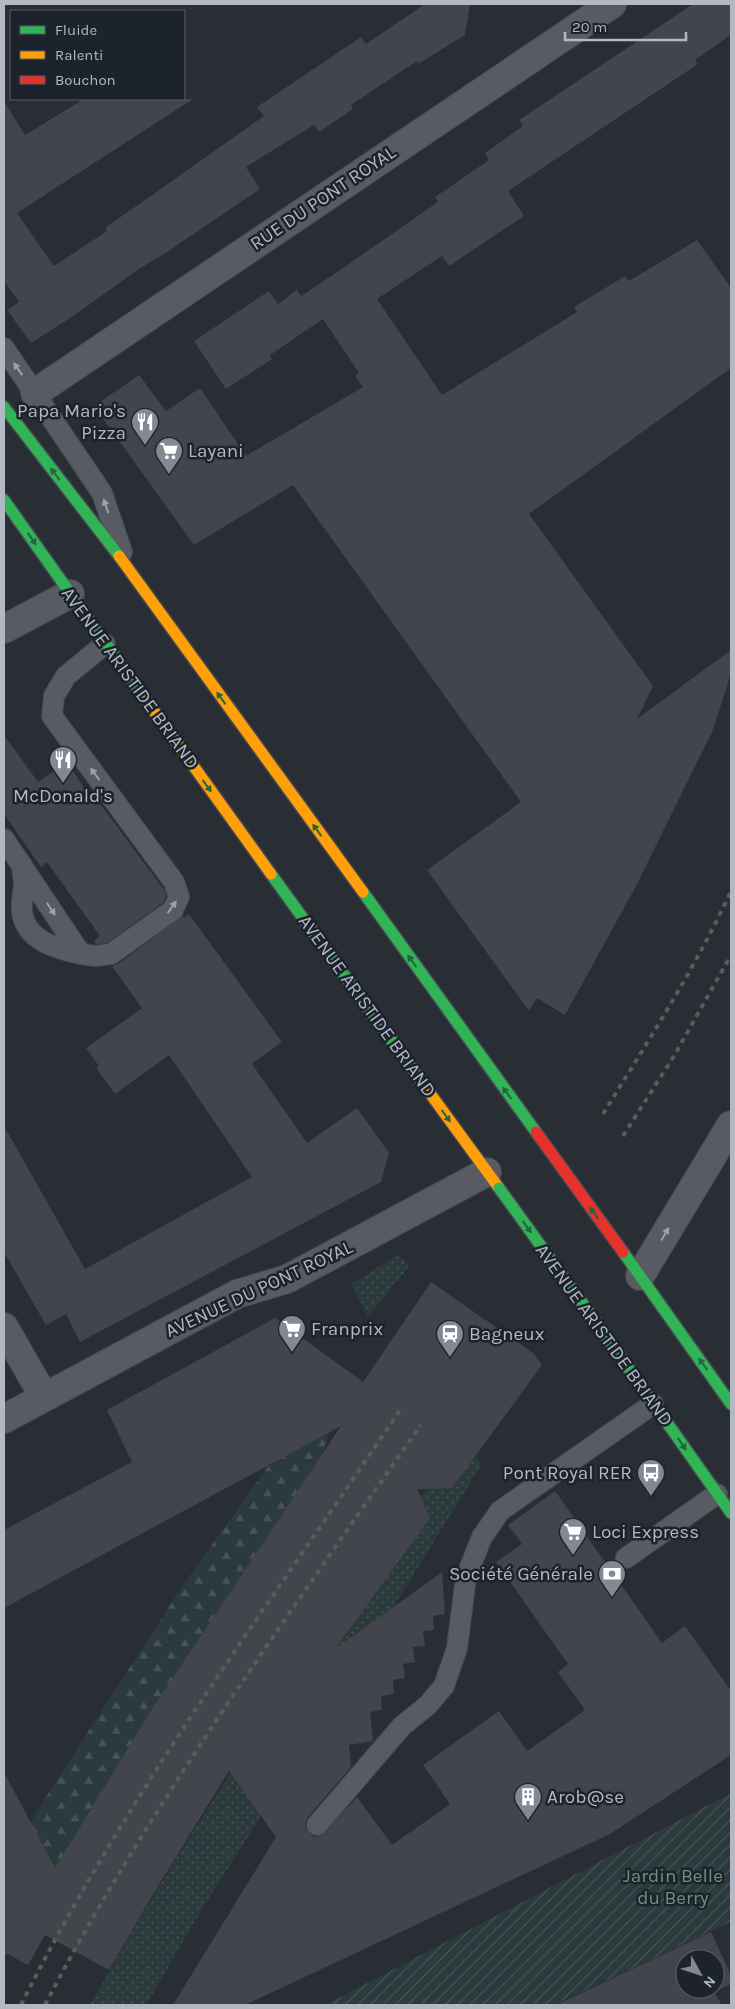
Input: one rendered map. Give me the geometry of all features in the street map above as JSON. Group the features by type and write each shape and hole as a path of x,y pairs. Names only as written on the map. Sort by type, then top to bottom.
{"main road":[{"path":"4,407 128,568 731,1404"},
{"name":"AVENUE ARISTIDE BRIAND","path":"4,500 105,644 493,1180 731,1513"}],"street":[{"name":"RUE DU PONT ROYAL","path":"35,393 612,4"},
{"path":"4,629 70,594"},
{"path":"640,1276 731,1125"},
{"name":"AVENUE DU PONT ROYAL","path":"4,1419 238,1294 287,1279 493,1180"},
{"path":"4,1327 44,1397"}],"lane":[{"path":"4,348 102,494 128,568"},
{"path":"22,865 24,882 22,910 24,922 31,932 49,945 57,949 81,954 95,956 111,954 172,910 179,897 174,882 52,716 54,696 66,676 105,644"},
{"path":"4,839 81,954"},
{"path":"317,1825 402,1726 428,1705 444,1686 457,1648 466,1577 482,1537 500,1511 653,1404"},
{"path":"626,1558 718,1494"}],"green space":[{"path":"398,1255 410,1265 368,1317 351,1284"},
{"path":"340,1366 360,1379 329,1433 320,1461 236,1582 156,1705 78,1830 4,1958 4,1871 11,1855 51,1789 183,1585"},
{"path":"475,1456 482,1464 351,1675 205,1904 146,2005 90,2005 168,1871 209,1806 338,1614 428,1488 452,1488"},
{"name":"Jardin Belle du Berry","path":"731,1793 731,1922 554,2005 325,2005"}],"building":[{"path":"425,4 470,4 465,35 418,64 417,61 351,105 353,109 319,132 314,125 246,167 260,189 31,343 7,310 19,302 4,281 4,101 25,135 82,100 193,99 17,213 54,266 107,231 105,228 264,116 257,107 361,37 366,44"},
{"path":"693,4 731,4 731,35 695,60 698,64 508,191 524,216 449,266 442,256 377,299 442,395 577,312 574,307 625,276 629,281 697,240 731,288 731,368 529,514 653,686 637,719 731,650 731,673 713,730 635,888 565,1015 537,998 529,1011 427,870 521,802 293,485 194,545 94,406 139,375 166,411 200,388 246,456 363,387 355,376 359,373 323,319 270,355 272,359 226,389 194,341 269,291 278,304 297,290 301,296 340,270 438,202 435,197 489,160 485,153 523,126 519,120"},
{"path":"4,735 38,782 67,762 89,795 92,793 165,891 164,902 107,943 96,944 94,941 100,936 47,862 41,867 4,814"},
{"path":"189,914 282,1042 252,1064 307,1143 357,1108 389,1153 381,1182 80,1342 66,1314 46,1325 4,1252 4,1126 85,1269 252,1177 169,1055 115,1094 96,1068 99,1066 86,1048 142,1008 112,966 118,964 183,916 184,918"},
{"path":"431,1282 533,1353 542,1365 452,1488 417,1489 430,1518 335,1649 442,1572 445,1614 433,1616 434,1630 423,1631 425,1646 413,1647 415,1662 403,1664 405,1678 393,1680 394,1694 381,1696 382,1710 370,1712 373,1741 349,1745 351,1767 308,1817 305,1823 306,1829 314,1837 321,1836 357,1797 392,1845 450,1804 423,1765 499,1711 527,1751 585,1710 558,1672 568,1664 496,1562 522,1544 508,1525 555,1491 662,1643 685,1626 731,1691 731,1755 610,1834 245,2005 173,2005 276,1837 229,1771 109,1970 45,1935 28,1965 4,1952 4,1772 55,1868 150,1712 341,1426 4,1608 4,1530 132,1462 107,1410 275,1318 363,1382"},
{"path":"711,1932 719,1949 675,1949 675,1999 718,1999 722,2005 556,2005"},
{"path":"725,1962 731,1975 731,1984 725,1987"}],"railway":[{"path":"603,1114 687,977 731,891"},
{"path":"623,1136 674,1056 731,955"},
{"path":"21,2005 62,1927 106,1851 153,1776 250,1629 400,1410"},
{"path":"45,2005 81,1938 120,1872 202,1742 283,1622 421,1425"}],"traffic: fast":[{"path":"4,407 119,556"},
{"path":"4,500 141,693"},
{"path":"271,874 421,1081"},
{"path":"363,892 536,1132"},
{"path":"499,1188 583,1304"},
{"path":"623,1252 731,1404"},
{"path":"583,1304 731,1513"}],"traffic: slow":[{"path":"119,556 363,892"},
{"path":"141,693 271,874"},
{"path":"421,1081 499,1188"}],"traffic: jam":[{"path":"536,1132 623,1252"}],"place":[{"name":"Papa Mario's Pizza","path":"145,446"},
{"name":"Layani","path":"169,475"},
{"name":"McDonald's","path":"63,784"},
{"name":"Franprix","path":"292,1353"},
{"name":"Bagneux","path":"450,1358"},
{"name":"Pont Royal RER","path":"651,1497"},
{"name":"Loci Express","path":"573,1556"},
{"name":"Société Générale","path":"612,1598"},
{"name":"Arob@se","path":"528,1821"}]}
